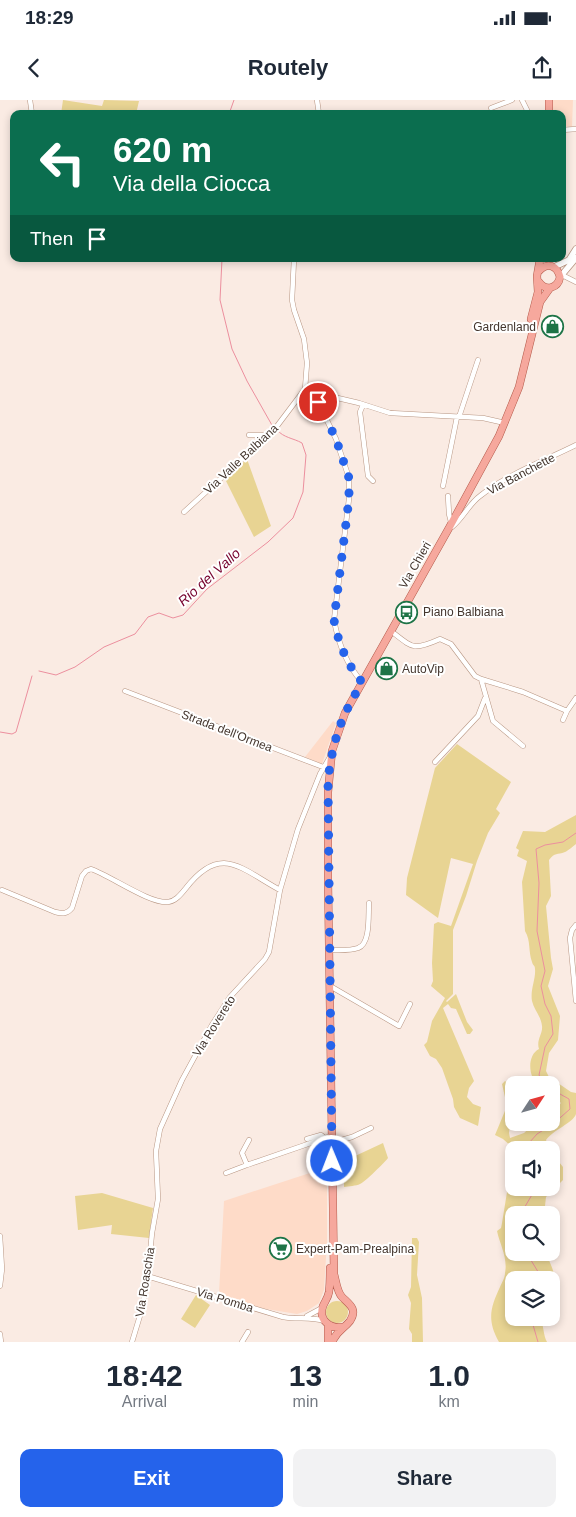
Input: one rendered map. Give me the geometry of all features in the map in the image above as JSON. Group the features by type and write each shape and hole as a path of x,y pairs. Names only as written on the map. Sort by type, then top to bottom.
{"main road":[{"path":"566,261 569,260 576,249"},
{"path":"540,262 539,282 543,286 550,288 555,286 576,258"},
{"path":"549,262 558,270 559,279"},
{"path":"539,271 543,267 553,267 564,262"},
{"name":"Via Chieri","path":"528,347 530,324 539,282"},
{"name":"Via Chieri","path":"332,1342 337,1332 350,1321 353,1312 350,1303 342,1297 338,1290 334,1274 333,1170 329,1139 330,950 326,768 345,714 390,631 451,526 505,423 519,387 540,302 550,288"},
{"name":"Via Chieri","path":"322,1308 327,1300 330,1281 330,1169 332,1158"},
{"path":"327,1300 332,1297 342,1297"},
{"path":"322,1308 322,1317 326,1323 328,1342"},
{"path":"326,1323 338,1328 342,1327"}],"street":[{"path":"491,108 512,100"},
{"path":"294,262 292,300 304,339 307,363 305,389 390,413 483,418 505,423"},
{"path":"559,279 564,276 574,282"},
{"path":"443,486 458,417 478,360"},
{"name":"Via Valle Balbiana","path":"184,512 269,435 305,389"},
{"path":"310,391 318,402 336,439 349,478 349,499 334,620 336,632 348,661 362,682"},
{"path":"363,405 360,412 368,476 373,481"},
{"path":"250,434 269,435"},
{"name":"Via Banchette","path":"451,526 460,521 479,496 514,474 576,445"},
{"path":"448,496 451,526"},
{"path":"390,631 416,648 440,639 451,644 475,676 522,692 567,711"},
{"path":"481,679 493,721 523,746"},
{"name":"Strada dell'Ormea","path":"124,691 326,768"},
{"path":"435,762 478,716 486,697"},
{"path":"563,720 576,698"},
{"name":"Via Rovereto","path":"154,1222 158,1199 156,1151 160,1129 182,1080 212,1025 230,997 265,959 271,942 280,890 298,829 326,768"},
{"path":"2,890 63,914 72,908 82,876 86,871 91,870 152,898 168,902 175,900 191,881 211,864 228,862 280,890"},
{"path":"330,950 359,948 363,945 367,936 369,903"},
{"path":"576,925 572,930 570,938 576,1001"},
{"path":"330,986 399,1026 410,1004"},
{"path":"226,1173 329,1139 352,1137 370,1128"},
{"path":"307,1140 321,1136 329,1139"},
{"path":"247,1165 242,1153 249,1140"},
{"name":"Via Roaschia","path":"132,1342 142,1309 154,1222"},
{"path":"0,1236 2,1269 0,1286"},
{"name":"Via Pomba","path":"147,1276 290,1319 314,1318 326,1323"},
{"path":"303,1318 322,1308"},
{"path":"242,1342 248,1332"},
{"path":"0,1334 1,1342"}],"shaded area":[{"path":"63,100 102,106 104,100 139,101 137,110 62,110"},
{"path":"553,100 573,100 572,127 566,126 566,110 553,110"},
{"path":"247,459 271,526 254,537 225,479"},
{"path":"333,721 336,723 322,764 305,757"},
{"path":"457,744 511,782 496,809 500,813 488,833 453,930 453,994 446,1001 456,994 467,1022 473,1030 470,1034 467,1034 456,1009 451,1008 448,1004 443,1008 474,1081 469,1088 467,1097 473,1104 481,1107 478,1126 460,1118 454,1107 442,1068 436,1059 430,1056 424,1045 427,1042 432,1021 445,998 431,986 433,981 434,924 438,922 451,926 473,864 451,858 438,918 406,895 407,878 435,768"},
{"path":"576,815 576,844 566,851 551,857 549,860 551,896 546,906 553,969 548,986 560,1016 558,1040 549,1053 546,1071 548,1076 532,1076 530,1066 532,1056 539,1049 538,1043 542,1026 532,1001 535,968 532,963 525,931 522,882 527,861 517,856 519,850 516,848 523,831 545,832"},
{"path":"505,1081 505,1097 502,1084"},
{"path":"560,1084 576,1093 576,1114 560,1128 560,1104"},
{"path":"505,1111 505,1131 509,1131 510,1138 526,1131 556,1131 549,1136 546,1141 505,1141 495,1135"},
{"path":"383,1143 388,1158 363,1182 344,1187 344,1178 338,1164"},
{"path":"560,1163 563,1167 563,1180 560,1183"},
{"path":"325,1166 327,1170 327,1241 324,1290 319,1303 307,1311 297,1314 260,1308 219,1293 224,1201 316,1171"},
{"path":"102,1193 153,1208 149,1238 111,1234 112,1225 78,1230 75,1196"},
{"path":"506,1196 547,1196 545,1206 505,1206 505,1257 497,1231 501,1228"},
{"path":"412,1238 417,1238 419,1242 417,1275 422,1298 423,1342 412,1342 412,1334 409,1329 411,1303 408,1295 411,1287"},
{"path":"505,1261 549,1261 553,1271 506,1271"},
{"path":"505,1275 505,1326 542,1326 547,1342 499,1342 491,1321 491,1314"},
{"path":"196,1295 210,1305 195,1328 181,1319"},
{"path":"337,1301 345,1304 348,1312 345,1320 337,1323 329,1320 326,1312 329,1304"}],"waterway":[{"name":"Rio del Vallo","path":"230,110 234,100"},
{"name":"Rio del Vallo","path":"222,262 220,300 232,349 247,381 273,427"},
{"name":"Rio del Vallo","path":"39,671 56,675 75,667 104,647 135,634 148,617 159,613 173,618 183,615 207,589 268,542 293,518 303,492 306,455 302,443 277,430"},
{"name":"Rio del Vallo","path":"0,732 12,734 16,732 32,676"},
{"path":"540,1076 545,1047 553,1034 551,1016 545,1004 541,986 545,971 537,931 539,883 536,849 545,845 563,842 576,833"},
{"path":"560,1094 569,1099 570,1109 560,1118"},
{"path":"531,1141 542,1131"},
{"path":"525,1206 531,1196"},
{"path":"531,1261 538,1271"},
{"path":"533,1326 538,1342"}],"place":[{"name":"Gardenland","path":"552,327"},
{"name":"Piano Balbiana","path":"407,612"},
{"name":"AutoVip","path":"386,669"},
{"name":"Expert-Pam-Prealpina","path":"280,1249"}],"route":[{"path":"318,402 336,439 349,478 349,499 334,620 336,632 347,658 353,671 362,682 338,732 332,751 328,780 332,1161"}]}
